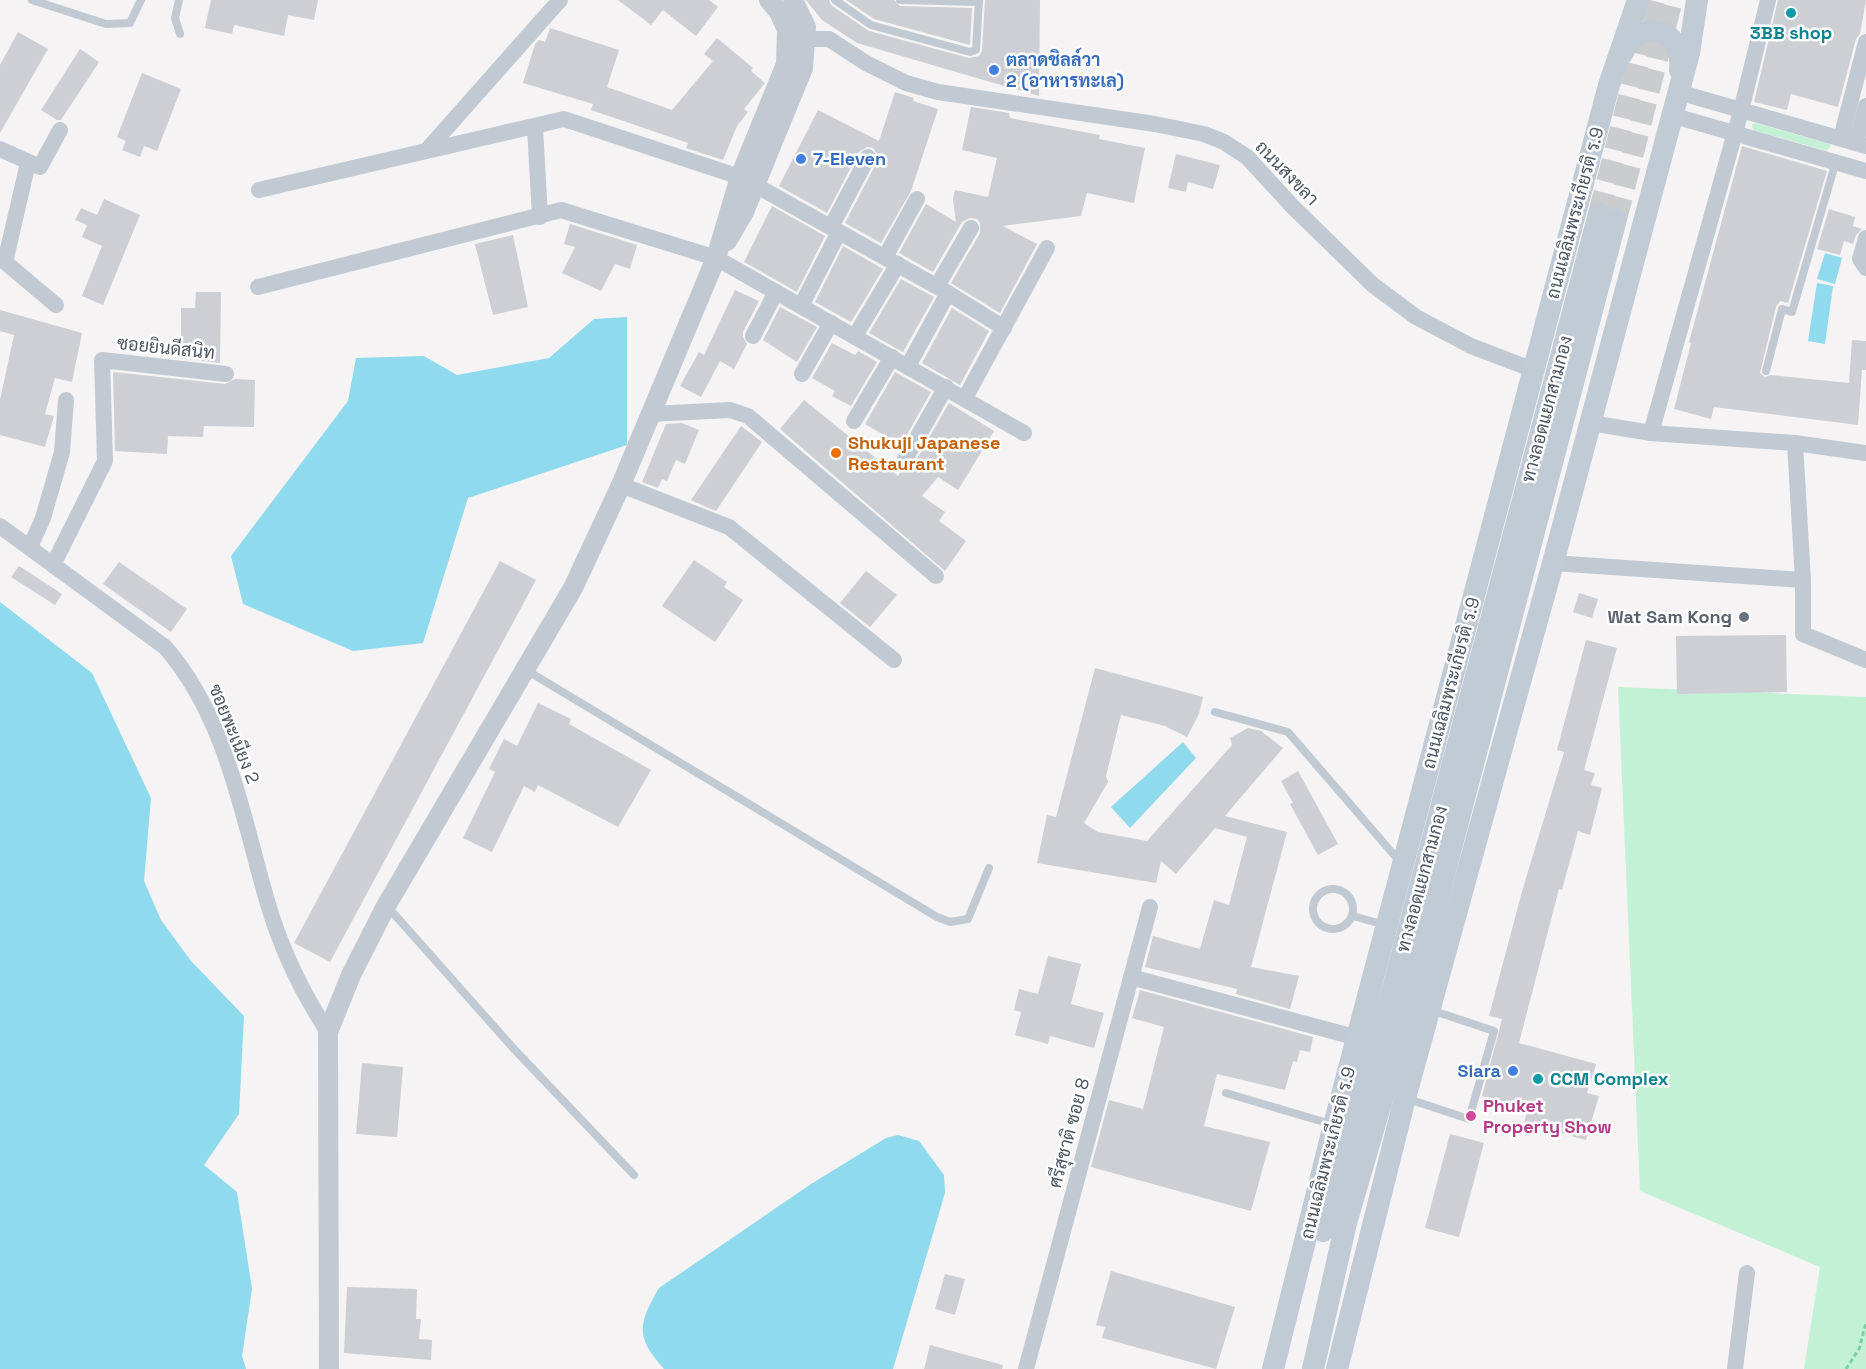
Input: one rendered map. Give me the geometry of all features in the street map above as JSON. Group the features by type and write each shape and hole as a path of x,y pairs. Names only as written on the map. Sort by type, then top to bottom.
{"main road":[{"path":"1625,32 1633,0"},
{"name":"ถนนเฉลิมพระเกียรติ ร.9","path":"1273,1369 1334,1125 1609,85 1625,32 1638,0"},
{"path":"1689,53 1697,0"},
{"path":"1337,1369 1405,1098 1591,423 1671,115 1704,0"},
{"path":"1609,85 1627,44 1641,33 1659,32 1674,41 1682,58 1678,92"},
{"name":"ทางลอดแยกสามกอง","path":"1286,1369 1326,1218 1393,988 1607,216 1413,993 1346,1223 1313,1369"},
{"path":"1286,1369 1309,1224"},
{"path":"1318,1369 1369,1240"}],"street":[{"path":"427,150 560,0"},
{"path":"748,181 786,64 787,30 779,12 769,0"},
{"path":"329,1369 328,1032 351,975 386,906 573,588 621,485 748,181 803,68 806,27 793,0"},
{"path":"1651,433 1735,134 1768,0"},
{"name":"ถนนสงขลา","path":"806,39 829,39 876,68 906,82 938,92 1155,124 1204,134 1224,142 1254,163 1293,207 1373,285 1416,317 1471,346 1534,370"},
{"path":"1853,141 1866,42"},
{"path":"1678,92 1853,141"},
{"path":"1839,162 1853,141 1866,106"},
{"path":"1671,115 1866,171"},
{"path":"259,190 427,150 535,128 564,119 748,181 943,290 1004,327"},
{"path":"535,128 540,217"},
{"path":"0,148 40,167 60,130"},
{"path":"801,306 868,157"},
{"path":"28,163 5,262 56,305"},
{"path":"855,336 891,261 917,199"},
{"path":"258,287 561,210 716,258 946,387 1024,434"},
{"path":"908,366 971,228"},
{"path":"1866,238 1860,259 1866,268"},
{"path":"965,398 1047,248"},
{"path":"753,336 776,292"},
{"path":"802,374 831,323"},
{"path":"854,421 892,357"},
{"name":"ซอยยินดีสนิท","path":"53,565 105,461 102,360 226,374"},
{"path":"905,459 946,387"},
{"path":"30,547 43,518 62,452 66,400"},
{"path":"651,414 730,410 748,416 936,576"},
{"path":"1591,423 1651,433 1795,443 1866,453"},
{"path":"1795,443 1803,580 1803,634 1866,660"},
{"path":"621,485 729,527 894,660"},
{"name":"ซอยพะเนียง 2","path":"0,526 165,647 188,673 233,776 268,906 310,1004 328,1032"},
{"path":"1553,562 1803,580"},
{"name":"ศรีสุชาติ ซอย 8","path":"1026,1369 1150,907"},
{"path":"1131,977 1358,1038"},
{"path":"1735,1369 1747,1273"}],"lane":[{"path":"32,0 106,24 130,23 141,0"},
{"path":"179,0 175,18 180,34"},
{"path":"835,0 871,25 970,52 976,50 979,1 900,0"},
{"path":"1766,371 1782,309 1792,312 1839,162"},
{"path":"526,670 937,917 951,922 968,919 989,868"},
{"path":"1215,712 1288,732 1404,865"},
{"path":"1334,888 1346,892 1353,903 1353,916 1346,925 1336,929 1326,928 1317,922 1312,912 1313,901 1321,891 1334,888"},
{"path":"386,906 514,1049 634,1174"},
{"path":"1353,916 1388,926"},
{"path":"1405,1098 1469,1119 1494,1031 1431,1010"},
{"path":"1226,1093 1334,1125"}],"path":[{"path":"1846,1369 1859,1349 1866,1323"}],"green space":[{"path":"1752,124 1831,146 1827,151 1753,130"},
{"path":"1618,687 1866,697 1866,1369 1804,1369 1820,1267 1640,1191"}],"water":[{"path":"1825,253 1842,258 1835,284 1817,279"},
{"path":"1817,283 1833,286 1825,344 1808,341"},
{"path":"627,317 627,445 468,498 423,643 353,651 243,604 231,556 348,401 356,358 424,356 457,375 549,358 594,319"},
{"path":"0,602 92,673 151,798 144,881 161,920 191,961 244,1016 239,1114 204,1165 237,1192 252,1289 242,1356 246,1369 0,1369"},
{"path":"1183,742 1196,758 1130,828 1111,807"},
{"path":"898,1135 919,1141 944,1175 945,1193 893,1369 664,1369 648,1348 643,1330 647,1311 659,1288 811,1184 886,1138"}],"building":[{"path":"211,0 318,0 314,20 288,15 284,36 234,25 232,34 205,28"},
{"path":"618,0 709,0 718,7 696,36 663,10 651,25"},
{"path":"806,0 829,0 831,5 869,31 969,58 979,56 982,51 985,0 1040,0 1039,96 857,43 822,20"},
{"path":"846,0 894,0 900,6 972,8 970,45 874,19"},
{"path":"1778,0 1866,0 1860,34 1856,39 1838,107 1791,94 1787,110 1754,102"},
{"path":"550,28 619,50 607,87 672,110 713,61 704,54 717,38 753,68 751,71 765,83 744,109 748,112 737,126 723,160 686,148 688,143 591,110 593,104 523,83 535,44 539,40 545,42"},
{"path":"18,32 48,49 0,133 0,65"},
{"path":"80,49 99,62 61,120 57,120 41,110"},
{"path":"142,73 181,89 157,151 144,146 140,157 122,150 126,141 117,137"},
{"path":"895,92 938,109 911,191 881,243 845,223 877,162 878,156 873,148 867,147 859,152 827,213 779,186 818,110 879,141"},
{"path":"971,107 1009,113 1010,118 1100,135 1099,139 1145,148 1134,203 1087,193 1081,216 1003,226 1037,244 1000,313 951,283 980,233 980,223 977,219 970,218 962,222 933,272 899,253 926,204 956,222 953,199 955,190 988,197 997,158 962,150"},
{"path":"1742,146 1827,171 1788,303 1780,301 1776,307 1760,373 1765,377 1771,375 1849,383 1852,340 1866,341 1866,370 1862,370 1858,425 1714,407 1711,419 1674,409 1691,343 1689,342"},
{"path":"1176,154 1220,165 1213,189 1188,182 1186,192 1168,188"},
{"path":"104,199 140,215 103,305 82,296 102,246 82,237 87,225 75,220 81,208 97,215"},
{"path":"772,206 825,236 797,292 744,262"},
{"path":"1829,209 1855,217 1853,226 1862,229 1856,235 1853,244 1844,241 1840,255 1817,249"},
{"path":"570,224 637,245 630,269 615,264 601,291 562,273 575,247 564,244"},
{"path":"513,235 528,307 493,315 475,244"},
{"path":"843,246 883,269 851,322 815,302"},
{"path":"901,279 934,297 903,352 869,333"},
{"path":"735,290 759,301 743,332 747,344 734,369 720,361 701,397 680,386 699,352 704,355"},
{"path":"196,292 221,292 220,363 181,358 181,308 195,308"},
{"path":"780,307 817,327 797,362 763,340"},
{"path":"952,308 989,331 960,385 922,363"},
{"path":"0,310 82,333 72,382 55,378 45,414 54,416 45,447 0,435 0,400 14,335 0,331"},
{"path":"832,343 855,355 858,351 877,362 851,406 832,396 835,391 812,378"},
{"path":"113,372 225,384 235,379 255,380 254,427 204,426 203,437 168,436 167,454 115,451"},
{"path":"895,372 931,392 901,445 865,424"},
{"path":"804,400 898,476 903,469 914,464 949,403 994,431 958,490 938,477 922,496 945,512 939,521 966,541 945,571 780,429"},
{"path":"682,423 699,430 685,464 676,460 667,481 662,479 658,488 642,482 666,424"},
{"path":"741,426 762,442 716,511 691,500"},
{"path":"694,560 727,582 724,587 743,600 715,642 662,606"},
{"path":"500,561 536,580 330,962 294,943"},
{"path":"119,562 187,609 171,632 103,584"},
{"path":"19,566 62,594 55,605 11,577"},
{"path":"866,571 897,595 870,627 840,603"},
{"path":"1579,593 1598,599 1592,618 1573,612"},
{"path":"1786,635 1787,692 1677,694 1676,636"},
{"path":"1586,640 1617,648 1584,770 1595,773 1591,785 1602,788 1590,835 1578,831 1562,890 1559,889 1519,1043 1596,1064 1587,1093 1599,1096 1586,1140 1524,1123 1528,1108 1482,1096 1502,1019 1489,1016 1521,895 1564,752 1557,750"},
{"path":"1095,668 1203,697 1199,714 1187,737 1165,726 1121,715 1106,776 1108,782 1084,823 1098,832 1147,841 1232,745 1230,738 1248,728 1261,731 1283,748 1225,816 1287,832 1251,967 1299,976 1290,1009 1236,994 1237,989 1145,967 1153,936 1200,949 1214,900 1229,905 1247,837 1215,828 1176,874 1161,861 1156,883 1037,863 1047,815 1056,817"},
{"path":"538,703 571,719 569,724 651,770 618,827 538,785 535,792 524,786 492,852 463,838 495,772 489,769 504,739 517,746"},
{"path":"1298,771 1338,844 1318,855 1290,804 1293,803 1281,781"},
{"path":"1048,956 1081,964 1071,1004 1104,1013 1094,1048 1050,1036 1048,1044 1015,1035 1021,1012 1014,1010 1019,989 1038,994"},
{"path":"1140,990 1313,1037 1310,1052 1300,1050 1297,1062 1293,1061 1285,1090 1217,1074 1204,1126 1270,1142 1251,1211 1091,1167 1109,1100 1143,1109 1164,1027 1132,1018"},
{"path":"362,1063 403,1067 397,1137 356,1134"},
{"path":"1450,1134 1484,1143 1459,1237 1425,1228"},
{"path":"1111,1271 1235,1307 1216,1369 1102,1338 1105,1327 1096,1325"},
{"path":"945,1274 965,1279 955,1315 935,1309"},
{"path":"347,1287 417,1289 416,1319 421,1319 419,1339 432,1340 431,1360 344,1353"},
{"path":"930,1345 1003,1365 1002,1369 924,1369"}],"tunnel":[{"path":"1599,214 1654,0"},
{"path":"1616,219 1672,0"}],"place":[{"name":"3BB shop","path":"1791,13"},
{"name":"ตลาดชิลล์วา 2 (อาหารทะเล)","path":"994,70"},
{"name":"7-Eleven","path":"801,159"},
{"name":"Shukuji Japanese Restaurant","path":"836,453"},
{"name":"Wat Sam Kong","path":"1744,617"},
{"name":"Siara","path":"1513,1071"},
{"name":"CCM Complex","path":"1538,1079"},
{"name":"Phuket Property Show","path":"1471,1116"}]}
